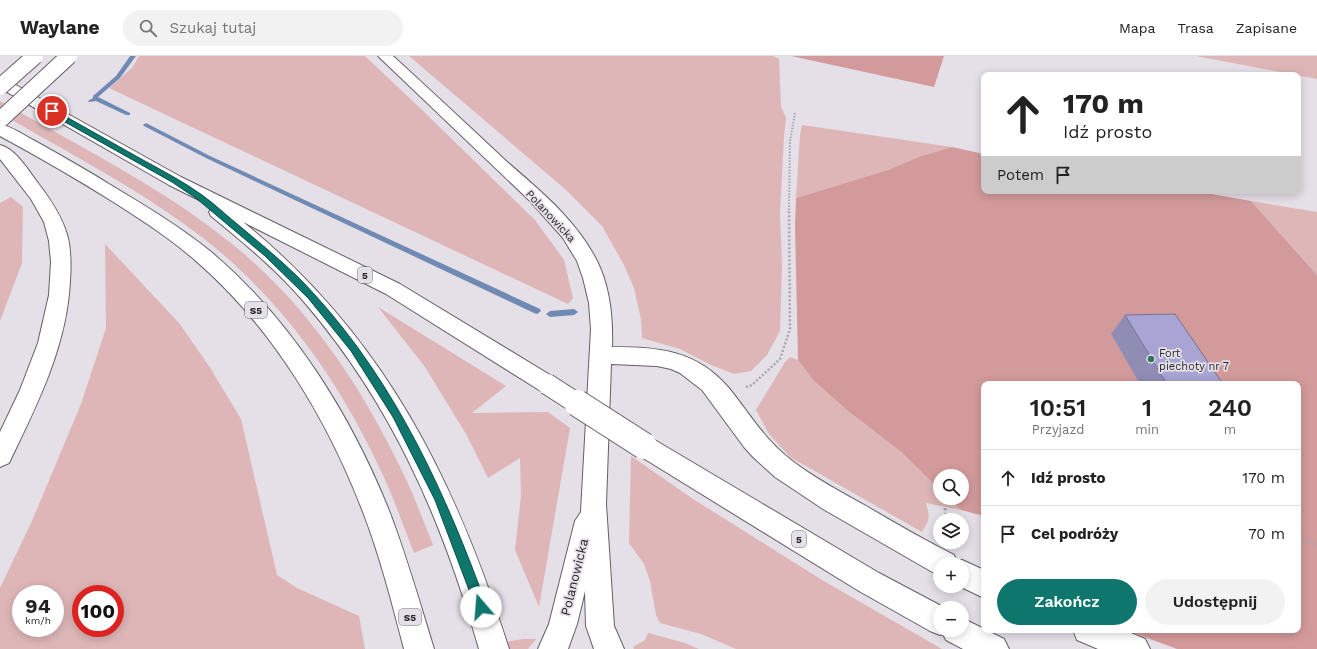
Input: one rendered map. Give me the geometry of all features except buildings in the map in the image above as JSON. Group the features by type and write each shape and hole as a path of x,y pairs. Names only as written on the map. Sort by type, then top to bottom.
{"main road":[{"path":"0,87 35,56"},
{"path":"0,120 69,56"},
{"name":"Polanowicka","path":"385,56 538,200 568,231 587,261 596,284 600,304 602,355 593,504 600,626 609,649"},
{"path":"0,82 175,181 200,197 273,259 311,296 354,348 376,380 416,450 440,499 464,558 494,649"},
{"name":"S5","path":"0,129 38,149 155,221 202,256 245,297 286,346 329,411 346,444 376,512 401,586 419,649"},
{"path":"0,150 12,162 38,195 52,219 59,239 61,260 59,296 46,352 28,400 0,456"},
{"name":"5","path":"175,181 393,288 644,446 869,582 933,617"},
{"path":"602,355 657,357 672,360 688,367 704,378 716,389 762,450 811,489 933,558"},
{"name":"Polanowicka","path":"553,649 563,624 593,504"},
{"path":"969,577 981,583"},
{"path":"1095,633 1135,649"},
{"path":"969,636 994,649"}],"path":[{"path":"752,385 780,359 790,329 790,141 795,113"},
{"path":"945,508 945,513"},
{"path":"1301,538 1317,545"}],"shaded area":[{"path":"139,56 365,56 535,220 564,260 573,298 568,304 109,88 132,68"},
{"path":"409,56 773,56 779,59 781,107 786,118 780,213 782,265 780,331 767,355 751,371 734,374 711,365 680,349 642,338 641,319 634,288 624,265 602,226 565,189"},
{"path":"791,56 944,56 934,87"},
{"path":"1196,56 1317,56 1317,79 1301,76 1301,72 1280,72"},
{"path":"0,101 122,170 181,207 237,248 288,296 332,350 369,409 406,480 433,545 414,553 385,479 364,436 346,404 305,343 282,314 257,287 203,238 154,203 0,113"},
{"path":"802,125 952,147 921,156 888,170 796,198"},
{"path":"952,147 981,153 981,194 1211,194 1251,201 1317,275 1317,649 1177,649 1134,633 1301,633 1301,381 981,381 981,515 961,510 956,505 969,505 969,469 933,469 933,483 900,451 848,411 815,382 798,360 795,226 796,198 888,170 921,156"},
{"path":"11,197 23,207 22,263 0,321 0,203"},
{"path":"1251,201 1317,212 1317,275"},
{"path":"105,244 179,323 209,366 241,419 277,575 297,588 359,616 365,649 0,649 0,588 32,521 81,404 106,328"},
{"path":"378,307 506,386 472,413 548,412 570,428 539,607 515,550 521,496 520,458 488,478 466,434 425,367"},
{"path":"790,357 798,360 815,382 848,411 900,451 933,483 933,504 926,503 928,518 927,524 922,532 790,457 769,434 756,410 785,362"},
{"path":"631,456 693,499 822,580 942,649 736,649 701,634 660,623 656,615 650,581 644,564 629,543"},
{"path":"936,505 956,505 961,510"},
{"path":"648,633 685,643 699,649 634,649 633,647 645,640"},
{"path":"523,639 536,639 528,649 483,649 500,643"}],"waterway":[{"path":"96,99 95,97 118,77 133,56"},
{"path":"91,101 96,99"},
{"path":"96,99 128,114"},
{"path":"146,125 208,157 537,311"},
{"path":"550,314 574,312"}],"place":[{"name":"Fort piechoty nr 7","path":"1151,359"}],"route":[{"path":"52,111 175,181 200,197 268,254 311,296 333,321 376,380 416,450 440,499 464,558 481,607"}]}
